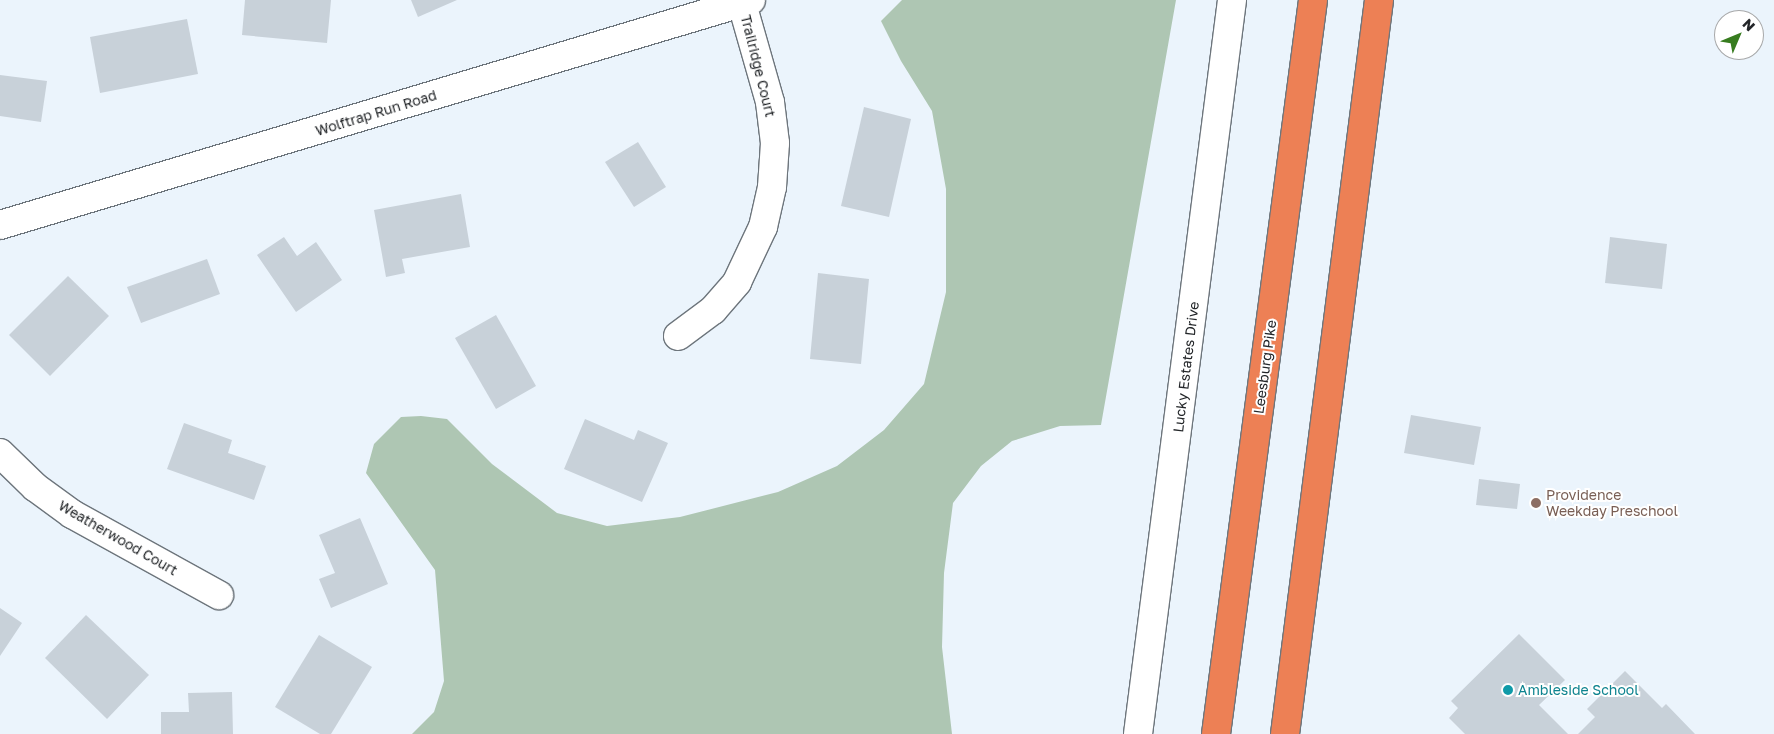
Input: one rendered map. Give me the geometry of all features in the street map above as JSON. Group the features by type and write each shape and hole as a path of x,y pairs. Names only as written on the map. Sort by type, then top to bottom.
{"highway":[{"name":"Leesburg Pike","path":"1216,734 1313,0"},
{"path":"1285,734 1379,0"}],"street":[{"name":"Lucky Estates Drive","path":"1138,734 1232,0"},
{"name":"Wolftrap Run Road","path":"0,225 745,1"},
{"name":"Trailridge Court","path":"678,336 713,310 737,282 762,227 772,186 774,143 770,102 745,1"},
{"name":"Weatherwood Court","path":"0,452 35,487 72,514 219,595"}],"green space":[{"path":"902,0 1176,0 1101,425 1060,426 1012,441 981,466 953,503 944,573 942,647 952,734 412,734 434,712 444,681 435,570 366,473 374,444 401,417 421,416 447,419 492,464 557,513 607,526 680,517 778,492 837,466 884,430 924,384 946,292 946,189 932,111 901,61 881,21"}],"building":[{"path":"245,0 331,0 327,43 242,35"},
{"path":"411,0 457,0 418,17"},
{"path":"187,19 198,74 100,93 90,37"},
{"path":"0,75 47,81 41,122 0,116"},
{"path":"864,107 911,119 889,217 841,206"},
{"path":"638,142 666,187 634,207 605,162"},
{"path":"461,194 470,247 402,259 405,273 386,277 374,210"},
{"path":"284,237 297,256 316,242 342,280 296,312 257,255"},
{"path":"1610,237 1667,244 1662,289 1605,283"},
{"path":"207,259 220,294 141,323 127,287"},
{"path":"818,273 869,279 861,364 810,359"},
{"path":"68,276 109,316 50,376 9,335"},
{"path":"496,315 536,386 496,409 455,338"},
{"path":"1411,415 1481,427 1474,465 1404,453"},
{"path":"585,419 634,440 638,430 668,443 642,502 564,469"},
{"path":"184,423 232,440 228,453 266,466 254,500 167,469"},
{"path":"1479,479 1520,484 1517,509 1476,505"},
{"path":"360,518 388,584 331,608 319,579 335,573 319,535"},
{"path":"0,608 22,623 0,656"},
{"path":"86,615 149,675 107,719 45,658"},
{"name":"Ambleside School","path":"1519,634 1565,680 1539,705 1568,734 1465,734 1449,718 1458,708 1451,701"},
{"path":"319,635 372,667 331,734 320,734 275,707"},
{"name":"Ambleside School","path":"1625,671 1662,708 1666,704 1695,734 1578,734 1595,717 1587,709"},
{"path":"232,692 233,734 161,734 161,712 189,712 188,693"}],"place":[{"name":"Providence Weekday Preschool","path":"1536,503"},
{"name":"Ambleside School","path":"1508,690"}]}
